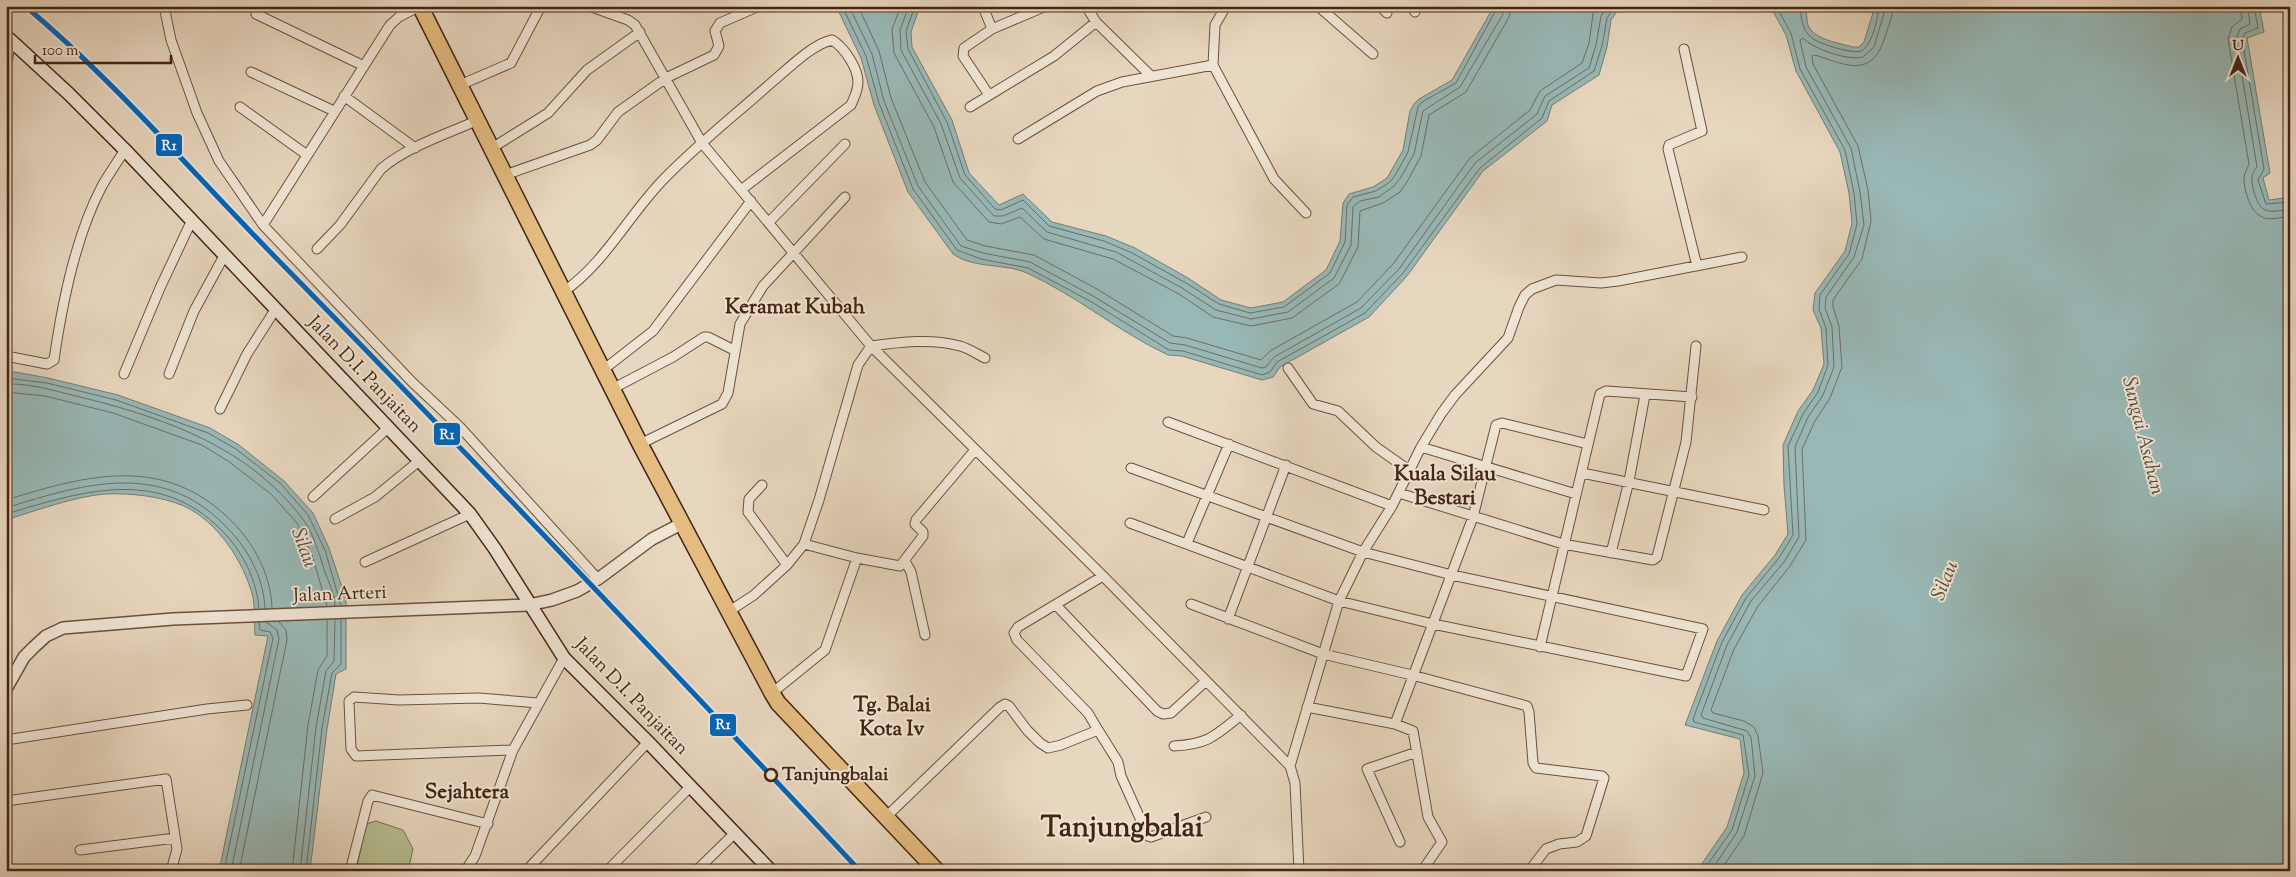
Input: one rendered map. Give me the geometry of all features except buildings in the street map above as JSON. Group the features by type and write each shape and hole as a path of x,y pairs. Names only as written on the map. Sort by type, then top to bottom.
{"highway":[{"path":"420,6 563,292 614,388 640,444 772,693 937,871"}],"main road":[{"name":"Jalan D.I. Panjaitan","path":"9,38 125,150 191,222 389,427 470,514 495,549 564,658 691,786 770,871"}],"street":[{"path":"164,6 171,40 197,113 219,161 262,225 412,382 460,427 598,579"},
{"path":"262,225 334,111 395,20 420,6"},
{"path":"460,85 511,63 541,6"},
{"path":"589,6 628,20 640,32 702,143 871,346 1103,576 1290,766 1295,783 1299,871"},
{"path":"505,175 590,145 597,140 613,117 666,78 714,55 719,46 715,31 720,23 759,6"},
{"path":"989,95 962,53 964,48 992,29 1046,6"},
{"path":"1086,6 1096,22 1151,76"},
{"path":"1226,6 1215,25 1213,65 1262,152 1274,179 1306,213"},
{"path":"1318,6 1373,54"},
{"path":"985,7 992,29"},
{"path":"256,14 364,66"},
{"path":"970,107 1058,53 1096,22"},
{"path":"492,148 548,114 587,70 640,32"},
{"path":"6,68 9,38"},
{"path":"563,292 591,270 660,183 702,143 788,69 823,42 832,40 839,44 850,60 858,77 857,90 851,105 741,190"},
{"path":"1684,49 1702,131 1700,134 1673,142 1669,145 1668,150 1697,266"},
{"path":"1018,139 1097,91 1122,82 1213,65"},
{"path":"251,72 334,111"},
{"path":"344,96 415,148"},
{"path":"240,108 307,155"},
{"path":"317,249 340,225 381,169 395,158 478,120"},
{"path":"769,222 845,144"},
{"path":"6,356 47,364 54,360 78,247 102,185 125,150"},
{"path":"640,444 722,404 728,393 740,324 763,286 845,197"},
{"path":"603,370 653,332 751,201"},
{"path":"124,374 160,288 191,222"},
{"path":"168,374 194,311 224,256"},
{"path":"1290,766 1339,601 1363,552 1392,506 1421,447 1455,395 1508,338 1519,306 1525,295 1532,289 1556,280 1618,282 1742,257"},
{"path":"220,409 247,354 275,310"},
{"path":"614,388 704,337 708,337 734,350"},
{"path":"728,612 754,595 787,565 804,544 819,500 858,365 871,346 899,342 934,342 960,346 985,358"},
{"path":"1399,493 1563,544 1653,560 1657,558 1686,442 1696,346"},
{"path":"1288,368 1313,404 1338,411 1376,447 1410,471"},
{"path":"1540,647 1550,596 1582,472 1598,396 1602,392 1692,397"},
{"path":"1611,553 1629,481 1645,395"},
{"path":"1168,422 1392,506"},
{"path":"1395,724 1473,517 1495,427 1499,423 1588,444"},
{"path":"312,497 389,427"},
{"path":"1187,543 1229,444"},
{"path":"1421,447 1576,494"},
{"path":"804,544 857,558 900,566 924,536 923,532 915,524 916,520 975,450"},
{"path":"335,519 369,501 419,461"},
{"path":"1228,619 1286,465"},
{"path":"1130,524 1187,543 1247,568 1339,601 1433,624 1686,676 1703,629 1452,575 1363,552 1131,468"},
{"path":"1582,472 1764,510"},
{"path":"762,485 749,499 748,512 787,565"},
{"path":"365,562 470,514"},
{"name":"Jalan Arteri","path":"6,689 29,652 46,636 63,628 173,619 529,605 552,600 577,591 598,579 652,539 681,524"},
{"path":"772,693 825,650 857,558"},
{"path":"905,561 912,572 925,635"},
{"path":"1103,576 1056,606 1018,627 1014,633 1017,640 1088,713 1118,762 1121,776 1148,836 1151,837 1206,816"},
{"path":"1191,604 1323,654 1524,704 1530,712 1533,763 1536,768 1604,777 1586,836 1577,842 1546,848 1529,871"},
{"path":"1056,606 1157,711 1163,714 1171,713 1206,681"},
{"path":"466,871 475,856 488,824 513,750 564,658"},
{"path":"513,750 356,756 351,750 349,701 354,697 399,700 479,698 538,703"},
{"path":"886,817 1005,704 1010,706 1040,743 1048,748 1061,745 1098,730"},
{"path":"6,740 196,710 247,705"},
{"path":"1307,708 1395,724 1412,732 1428,817 1442,842 1422,871"},
{"path":"1174,746 1205,742 1241,715"},
{"path":"526,871 648,742"},
{"path":"1400,842 1367,769 1417,752"},
{"path":"6,801 166,779 177,850 171,871"},
{"path":"606,871 691,786"},
{"path":"350,871 368,801 372,795 488,824"},
{"path":"696,871 736,833"},
{"path":"80,850 175,838"}],"green space":[{"path":"376,821 403,830 413,849 408,871 356,871 366,824"}],"water":[{"path":"836,6 920,6 911,32 912,47 952,120 969,173 999,205 1023,194 1052,222 1106,236 1135,248 1188,278 1221,300 1251,308 1283,302 1326,270 1340,241 1343,203 1349,194 1373,187 1387,178 1403,150 1410,111 1414,104 1419,99 1452,80 1494,6 1621,6 1611,20 1607,47 1599,75 1552,105 1547,121 1483,171 1407,276 1369,317 1280,367 1273,377 1262,380 1182,356 1168,355 1132,336 1063,292 1027,273 970,262 953,254 908,192 874,105 861,58"},
{"path":"1770,6 1804,6 1808,25 1816,34 1835,42 1859,47 1864,42 1875,6 2259,6 2264,32 2247,38 2270,173 2263,178 2269,200 2290,197 2290,871 1697,871 1727,827 1744,773 1740,739 1685,725 1717,641 1742,595 1775,555 1788,534 1783,445 1798,411 1813,390 1824,364 1821,328 1813,310 1815,293 1845,251 1852,223 1849,193 1840,152 1796,71 1786,35"},
{"name":"Silau","path":"15,372 118,395 210,428 239,445 284,481 313,513 329,548 346,599 346,669 336,674 327,729 310,871 219,871 268,636 255,635 253,597 236,557 228,544 208,522 196,513 175,503 145,496 94,495 56,504 6,520 6,373"}],"transit line":[{"name":"R1","path":"25,6 92,67 156,132 572,565 860,871"}],"place":[{"name":"Tanjungbalai","path":"771,775"}],"district":[{"name":"Keramat Kubah","path":"795,308"},
{"name":"Kuala Silau Bestari","path":"1445,487"},
{"name":"Tg. Balai Kota Iv","path":"892,718"},
{"name":"Sejahtera","path":"467,793"},
{"name":"Tanjungbalai","path":"1122,829"}],"water label":[{"name":"Sungai Asahan","path":"2142,436"}]}
